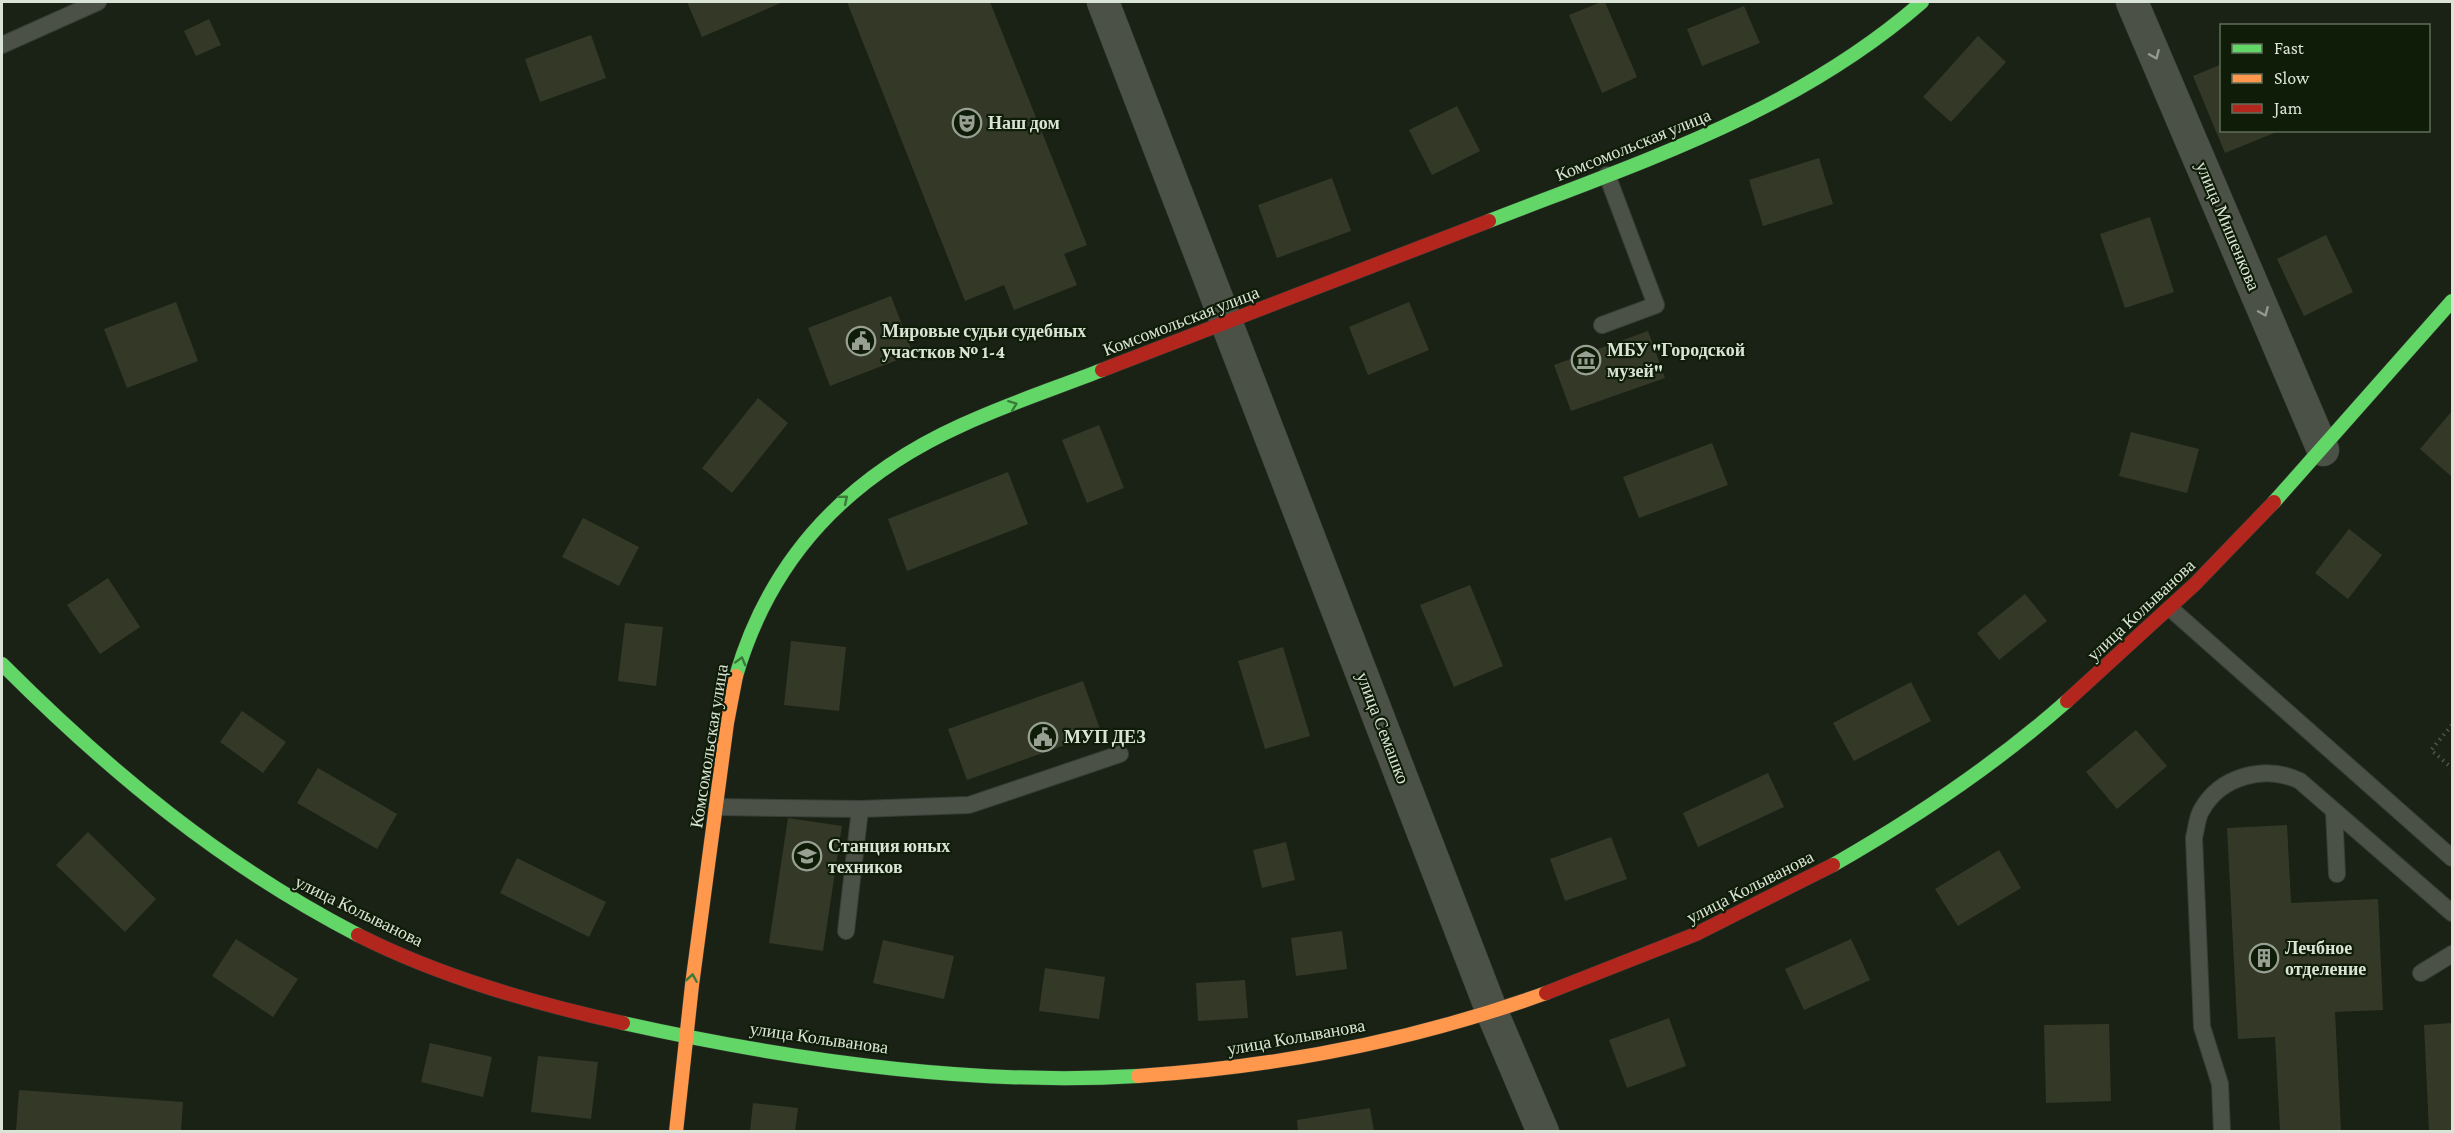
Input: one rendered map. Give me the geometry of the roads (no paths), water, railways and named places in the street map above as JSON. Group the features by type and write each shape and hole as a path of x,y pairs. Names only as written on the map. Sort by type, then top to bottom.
{"street":[{"name":"улица Семашко","path":"1103,2 1492,1012 1543,1131"},
{"name":"Комсомольская улица","path":"676,1131 684,1036 727,728 741,657 766,597 798,545 832,509 916,446 963,424 1701,138 1772,105 1840,66 1905,18 1922,2"},
{"name":"улица Мишенкова","path":"2132,2 2323,450"},
{"name":"улица Колыванова","path":"2,664 55,720 190,834 269,886 360,936 456,977 550,1004 684,1036 830,1061 1021,1076 1114,1077 1224,1069 1346,1048 1492,1012 1658,952 1783,894 1902,824 2009,749 2108,668 2171,609 2323,450 2452,301"}],"lane":[{"path":"2,45 98,2"},
{"path":"1602,325 1656,305 1607,175"},
{"path":"2171,609 2452,858"},
{"path":"717,807 860,809 969,805 1120,754"},
{"path":"2222,1131 2220,1084 2202,1027 2194,838 2200,812 2215,793 2234,781 2250,775 2268,773 2289,776 2300,781 2452,913"},
{"path":"846,931 860,809"},
{"path":"2334,811 2337,874"},
{"path":"2421,973 2452,954"}],"place":[{"name":"Наш дом","path":"967,123"},
{"name":"Мировые судьи судебных участков № 1-4","path":"861,341"},
{"name":"МБУ \"Городской музей\"","path":"1586,360"},
{"name":"МУП ДЕЗ","path":"1043,737"},
{"name":"Станция юных техников","path":"807,856"},
{"name":"Лечбное отделение","path":"2264,958"}]}
